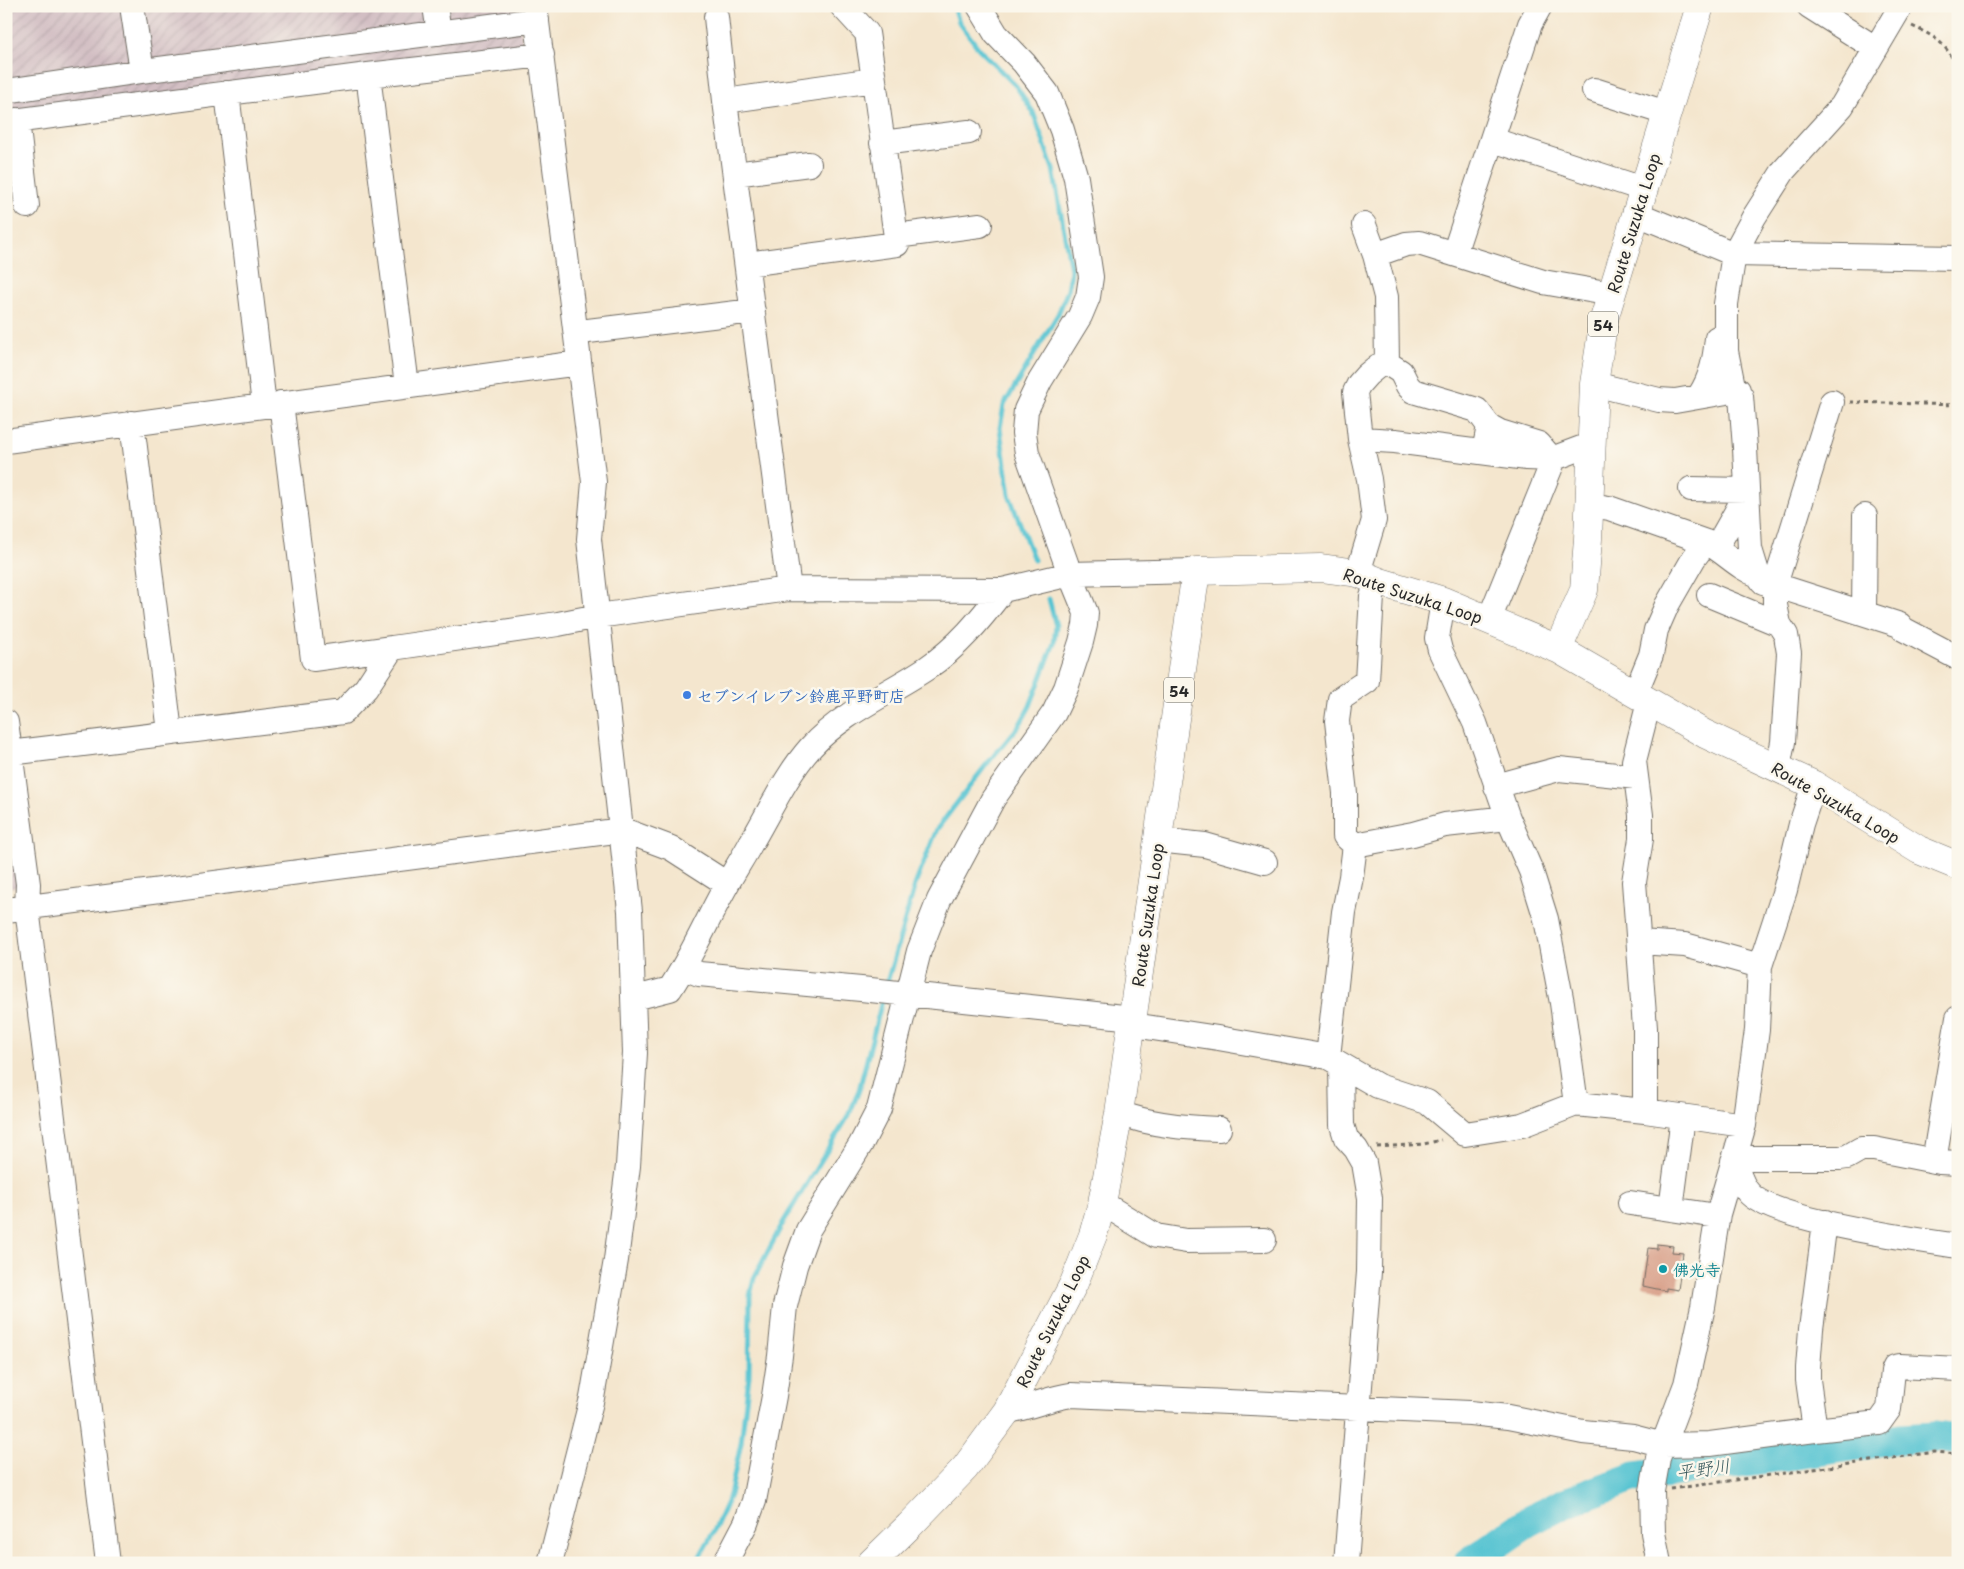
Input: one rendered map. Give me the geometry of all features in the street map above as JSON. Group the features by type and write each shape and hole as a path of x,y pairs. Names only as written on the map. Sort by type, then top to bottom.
{"main road":[{"name":"Route Suzuka Loop","path":"1558,649 1584,590 1590,505 1594,384 1604,319 1700,6"},
{"name":"Route Suzuka Loop","path":"871,1563 965,1468 1007,1411 1074,1283 1093,1236 1102,1203 1119,1113 1196,571 1321,568 1369,578 1443,601 1558,649 1705,734 1814,786 1919,850 1958,866"}],"street":[{"path":"132,6 142,71"},
{"path":"435,6 439,33"},
{"path":"747,264 897,244 867,33 842,6"},
{"path":"725,1563 746,1523 754,1501 777,1380 784,1306 795,1266 808,1230 873,1124 879,1109 904,993 939,900 994,799 1054,714 1066,688 1081,642 1086,619 1086,613 1070,574 1027,453 1024,433 1026,410 1040,381 1080,316 1088,297 1091,277 1076,178 1062,130 1047,93 1024,63 996,34 979,6"},
{"path":"1454,254 1530,24 1540,6"},
{"path":"1809,6 1875,48"},
{"path":"1778,768 1783,742 1789,653 1786,635 1779,624 1767,580 1750,549 1742,405 1741,396 1733,386 1726,351 1726,304 1734,254 1754,217 1784,170 1842,106 1897,12"},
{"path":"6,91 142,71 439,33 536,13 594,482 589,539 630,911 635,1053 630,1138 616,1260 592,1398 550,1563"},
{"path":"716,17 724,101 789,589"},
{"path":"28,206 12,121 368,75 542,55"},
{"path":"368,75 406,386"},
{"path":"724,101 874,80"},
{"path":"1594,90 1666,113"},
{"path":"227,93 272,404 309,616 313,659 789,589 1003,590 1070,574 1196,571"},
{"path":"882,143 969,132"},
{"path":"1493,140 1639,201 1734,254 1958,258"},
{"path":"735,174 809,164"},
{"path":"896,236 980,225"},
{"path":"1364,225 1375,255 1386,297 1386,363"},
{"path":"1375,255 1406,244 1418,243 1543,282 1612,294"},
{"path":"1700,395 1707,384 1715,362 1718,319 1726,304"},
{"path":"588,330 753,311"},
{"path":"6,441 579,363"},
{"path":"1386,363 1401,372 1408,386 1413,391 1477,410 1489,426 1500,432 1539,444 1553,459"},
{"path":"1355,845 1345,836 1345,793 1337,721 1340,699 1367,681 1372,596 1369,578 1374,520 1360,439 1355,392 1367,375 1378,366 1386,363"},
{"path":"1594,384 1659,400 1675,401 1700,395 1738,390"},
{"path":"1767,580 1832,402"},
{"path":"132,423 170,732"},
{"path":"1484,452 1489,426"},
{"path":"1360,439 1395,441 1527,458 1553,459 1592,444"},
{"path":"1489,620 1553,459"},
{"path":"1691,489 1747,491"},
{"path":"1645,1111 1645,1028 1634,882 1641,839 1641,815 1634,761 1642,698 1656,630 1668,604 1694,558 1711,545 1747,491"},
{"path":"1590,505 1609,508 1711,545 1744,570 1767,580 1900,625 1903,629 1958,658"},
{"path":"1864,613 1865,516"},
{"path":"634,998 670,989 684,968 727,884 780,791 811,747 852,712 897,687 947,653 980,620 1003,590"},
{"path":"1710,595 1779,624"},
{"path":"1443,601 1437,638 1440,650 1475,723 1508,818 1531,870 1546,919 1562,1003 1576,1104"},
{"path":"10,753 343,712 366,688 392,648"},
{"path":"6,722 28,884 17,909 108,1563"},
{"path":"1496,786 1559,769 1636,777"},
{"path":"1659,1563 1653,1533 1652,1491 1661,1452 1686,1384 1704,1307 1717,1216 1744,1125 1757,1030 1760,966 1785,890 1800,824 1814,786"},
{"path":"1355,845 1413,834 1445,825 1508,818"},
{"path":"17,909 622,830 672,848 727,884"},
{"path":"1157,840 1205,845 1265,862"},
{"path":"1346,1563 1369,1272 1370,1198 1364,1163 1356,1149 1346,1138 1342,1125 1335,1061 1344,912 1355,845"},
{"path":"1639,942 1685,946 1760,966"},
{"path":"684,968 699,974 904,993 1133,1022 1335,1061 1378,1086 1427,1102 1465,1134 1522,1125 1576,1104 1645,1111 1744,1125"},
{"path":"1934,1161 1958,1018"},
{"path":"1119,1113 1162,1125 1219,1129"},
{"path":"1671,1209 1683,1117"},
{"path":"1733,1161 1746,1158 1840,1158 1861,1149 1874,1149 1958,1164"},
{"path":"1733,1161 1748,1192 1770,1207 1825,1222 1895,1237 1958,1246"},
{"path":"1630,1202 1717,1216"},
{"path":"1102,1203 1156,1236 1186,1241 1264,1240"},
{"path":"1815,1430 1808,1368 1825,1222"},
{"path":"1007,1411 1071,1395 1470,1413 1508,1417 1584,1432 1633,1437 1661,1452 1815,1430 1879,1423 1889,1410 1896,1367 1958,1369"}],"path":[{"path":"1897,12 1947,47 1958,68"},
{"path":"1832,402 1958,404"},
{"path":"1356,1149 1424,1144 1465,1134"},
{"path":"1652,1491 1935,1452 1958,1454"}],"shaded area":[{"path":"6,6 518,6 523,49 6,115"},
{"path":"6,796 18,887 6,888"}],"building":[{"name":"佛光寺","path":"1657,1244 1673,1246 1672,1252 1683,1253 1678,1290 1666,1288 1666,1291 1643,1286 1648,1248 1657,1249"}],"waterway":[{"path":"954,6 959,22 979,49 1016,86 1033,112 1053,169 1071,270 1068,290 1058,314 1004,405 1000,428 1009,495 1034,560"},
{"path":"886,986 915,885 937,829 986,765 1019,726 1030,706 1054,643 1056,626 1049,599"},
{"path":"696,1563 714,1531 730,1495 741,1443 749,1376 750,1296 754,1278 784,1221 849,1115 859,1090 883,997"},
{"name":"平野川","path":"1469,1563 1528,1522 1565,1503 1635,1477 1900,1439 1936,1437 1958,1440"}],"place":[{"name":"セブンイレブン鈴鹿平野町店","path":"687,695"},
{"name":"佛光寺","path":"1663,1269"}]}
